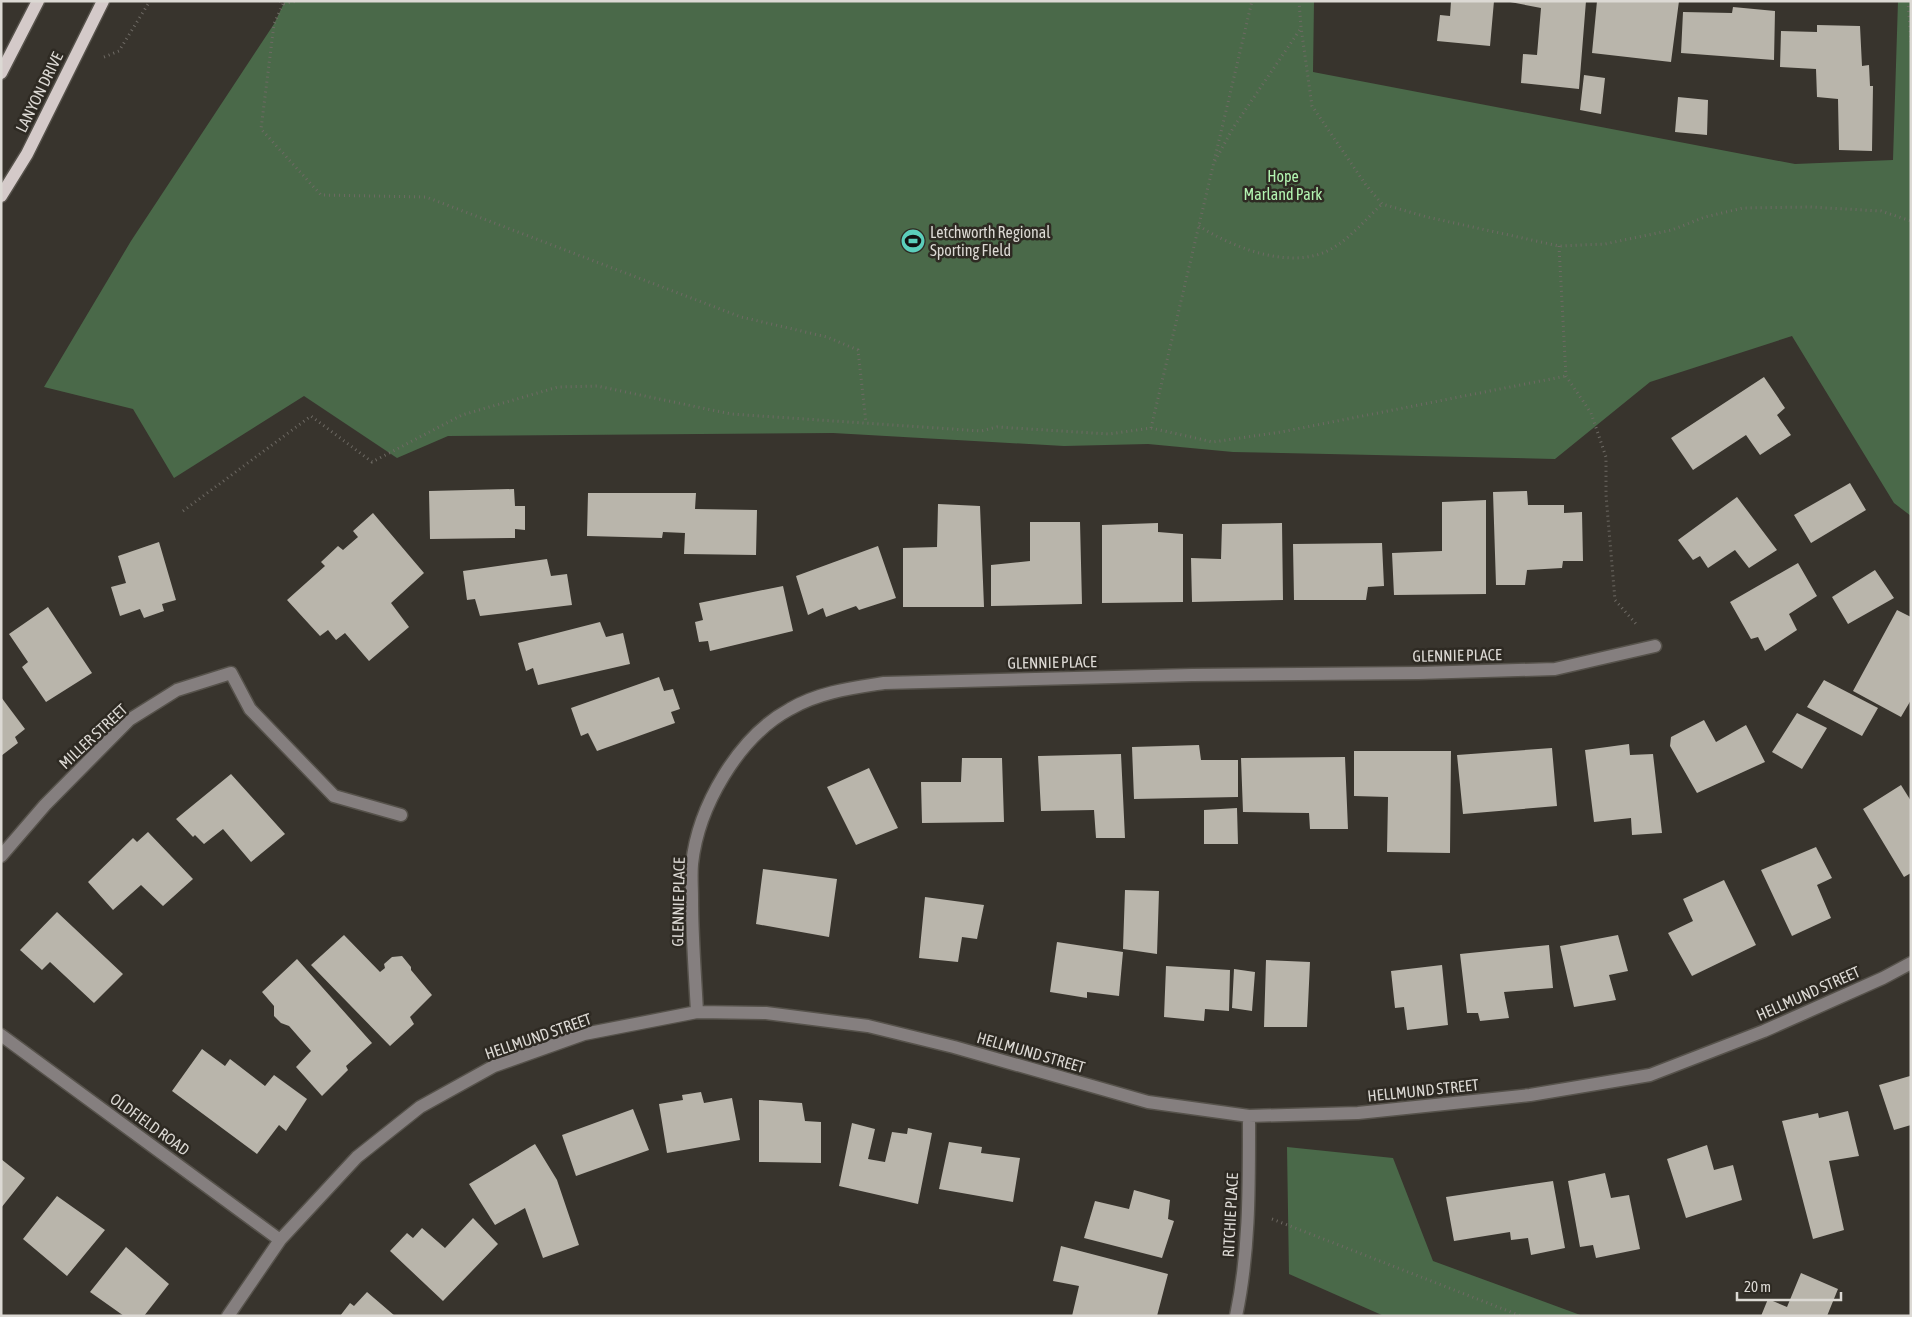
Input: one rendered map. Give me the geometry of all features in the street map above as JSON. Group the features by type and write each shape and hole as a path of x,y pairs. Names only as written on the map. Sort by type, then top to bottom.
{"main road":[{"path":"1,74 38,1"},
{"name":"LANYON DRIVE","path":"1,196 26,154 103,1"}],"street":[{"name":"GLENNIE PLACE","path":"697,1012 692,921 692,864 701,824 720,783 740,752 765,727 790,709 834,690 884,682 1192,674 1419,673 1555,669 1656,646"},
{"name":"MILLER STREET","path":"1,856 45,805 130,720 177,690 231,673 250,709 334,796 401,815"},
{"name":"HELLMUND STREET","path":"228,1316 280,1240 364,1152 420,1107 494,1066 584,1034 697,1012 766,1013 868,1026 954,1047 1148,1102 1249,1116 1358,1113 1530,1096 1650,1076 1764,1031 1883,978 1911,963"},
{"name":"OLDFIELD ROAD","path":"1,1034 280,1240"},
{"name":"RITCHIE PLACE","path":"1236,1316 1242,1291 1248,1210 1249,1116"}],"path":[{"path":"68,71 119,51 150,1"},
{"path":"297,1 281,3 274,24 261,129 321,195 426,197 741,317 827,337 858,350 866,423"},
{"path":"1151,428 1252,1"},
{"path":"1299,1 1312,106 1366,185 1382,204 1427,217 1559,246 1605,244 1672,230 1704,217 1743,208 1810,207 1881,211 1911,221"},
{"path":"1908,1 1911,42"},
{"path":"1213,166 1232,128 1301,27"},
{"path":"1199,226 1220,240 1265,256 1308,258 1336,247 1382,204"},
{"path":"1559,246 1566,376 1591,413 1606,458 1606,495 1615,600 1656,646"},
{"path":"183,511 311,416 372,462 462,415 558,387 597,386 731,414 981,431 997,427 1109,434 1151,428 1213,442 1281,432 1566,376"},
{"path":"1248,1210 1521,1316"}],"green space":[{"name":"Hope Marland Park","path":"285,1 1314,1 1313,72 1795,164 1893,160 1898,1 1911,1 1911,516 1894,503 1792,336 1650,382 1555,459 1233,452 1148,444 1064,446 833,433 448,436 397,458 304,396 174,478 133,409 44,387 131,241 274,24"},
{"path":"1287,1147 1393,1158 1433,1261 1583,1316 1384,1316 1289,1274"}],"building":[{"path":"1451,1 1494,1 1490,46 1437,41 1440,15 1450,16"},
{"path":"1505,1 1586,1 1579,89 1521,83 1523,54 1537,55 1541,8"},
{"path":"1597,1 1679,1 1671,62 1592,53"},
{"path":"1733,7 1775,11 1774,60 1681,53 1683,12 1732,13"},
{"path":"1817,25 1860,26 1862,66 1869,65 1870,86 1873,86 1872,151 1839,150 1838,99 1817,97 1816,69 1780,67 1781,31 1817,32"},
{"path":"1584,75 1605,78 1601,114 1580,110"},
{"path":"1678,97 1708,100 1707,135 1675,132"},
{"path":"1764,377 1785,408 1777,415 1791,435 1760,455 1746,435 1693,470 1671,438"},
{"path":"1850,483 1866,510 1811,543 1794,515"},
{"path":"514,489 515,506 525,506 525,530 515,529 515,538 430,539 429,491"},
{"path":"1527,491 1528,505 1564,505 1564,513 1582,512 1583,561 1563,561 1562,568 1527,570 1525,585 1496,585 1493,492"},
{"path":"588,493 696,493 695,509 757,510 756,555 684,554 685,533 663,532 662,538 587,536"},
{"path":"1737,497 1777,550 1749,568 1735,550 1708,568 1700,556 1693,560 1678,540"},
{"path":"1486,500 1486,594 1394,595 1392,553 1442,551 1442,502"},
{"path":"938,504 980,506 984,607 903,607 903,548 937,547"},
{"path":"373,513 424,573 391,603 409,627 369,661 345,633 336,640 328,630 320,636 287,600 325,566 321,562 338,546 343,550 358,537 353,531"},
{"path":"1030,522 1080,522 1082,604 991,606 991,565 1030,561"},
{"path":"1158,523 1158,532 1183,534 1183,602 1102,603 1102,525"},
{"path":"1282,523 1283,600 1192,602 1191,558 1221,559 1222,524"},
{"path":"159,542 176,600 162,604 164,611 144,618 140,609 120,616 111,587 126,583 118,556"},
{"path":"1382,543 1384,586 1368,587 1366,600 1294,600 1293,544"},
{"path":"878,546 896,598 859,610 856,606 826,617 823,608 808,615 796,576"},
{"path":"547,559 551,576 567,574 572,605 480,616 475,599 467,600 463,571"},
{"path":"1798,563 1817,596 1789,614 1797,630 1765,651 1758,637 1751,639 1730,602"},
{"path":"1875,570 1894,598 1848,624 1832,597"},
{"path":"783,586 793,631 710,651 708,641 699,642 695,622 703,620 699,603"},
{"path":"48,607 92,673 46,702 22,667 28,662 9,634"},
{"path":"1897,610 1911,617 1911,700 1901,717 1853,691"},
{"path":"600,622 606,637 623,633 630,664 538,685 533,668 526,671 518,643"},
{"path":"659,677 664,691 673,689 680,709 671,712 675,723 597,751 588,733 581,736 571,708"},
{"path":"1824,680 1878,708 1862,736 1807,707"},
{"path":"1,697 25,729 15,737 18,743 1,756"},
{"path":"1797,713 1827,728 1802,769 1772,752"},
{"path":"1704,720 1716,742 1746,725 1765,762 1697,793 1670,746 1671,737"},
{"path":"1629,744 1630,755 1653,754 1662,833 1632,835 1631,818 1594,822 1585,750"},
{"path":"1199,745 1201,760 1238,760 1238,797 1134,799 1132,747"},
{"path":"1552,748 1557,806 1463,814 1457,755"},
{"path":"1354,751 1451,751 1450,853 1387,852 1388,797 1354,796"},
{"path":"1121,754 1125,838 1096,838 1094,810 1041,811 1038,756"},
{"path":"1345,757 1348,829 1310,829 1309,813 1243,812 1241,758"},
{"path":"962,758 1002,758 1004,822 922,823 921,782 961,782"},
{"path":"869,768 898,828 856,845 827,787"},
{"path":"231,774 285,834 251,862 223,829 204,844 195,835 193,837 176,819"},
{"path":"1901,785 1911,801 1911,873 1904,877 1863,809"},
{"path":"1237,808 1238,844 1204,844 1204,810"},
{"path":"148,832 193,879 163,906 141,885 113,910 88,882 133,838 137,842"},
{"path":"1816,847 1832,878 1817,885 1831,918 1792,936 1761,870"},
{"path":"763,869 837,879 829,937 756,924"},
{"path":"1724,880 1756,945 1692,976 1668,933 1693,921 1683,899"},
{"path":"1125,890 1159,891 1157,954 1123,949"},
{"path":"925,897 984,905 977,939 962,937 958,962 919,958"},
{"path":"57,912 123,974 94,1003 50,962 42,970 20,950"},
{"path":"344,935 380,972 385,968 384,964 392,957 402,956 432,995 410,1017 414,1024 390,1046 311,965"},
{"path":"1618,935 1628,971 1609,975 1616,1000 1574,1007 1560,946"},
{"path":"1057,942 1123,952 1119,996 1087,992 1087,998 1050,992"},
{"path":"1549,945 1553,988 1504,992 1509,1018 1480,1021 1478,1013 1467,1013 1460,954"},
{"path":"297,959 372,1043 346,1066 348,1070 322,1096 296,1067 311,1051 289,1026 281,1023 274,1016 274,1006 262,992"},
{"path":"1266,960 1310,962 1307,1027 1264,1027"},
{"path":"1442,965 1448,1025 1407,1030 1404,1007 1395,1008 1391,971"},
{"path":"1166,966 1230,970 1229,1011 1205,1009 1204,1021 1164,1017"},
{"path":"1234,969 1255,972 1252,1011 1232,1008"},
{"path":"202,1049 225,1066 230,1059 265,1086 274,1075 307,1099 286,1131 279,1125 257,1154 172,1091"},
{"path":"1910,1076 1911,1125 1894,1130 1879,1085"},
{"path":"701,1092 704,1103 732,1098 740,1140 667,1153 659,1104 683,1100 682,1095"},
{"path":"759,1100 802,1103 805,1121 821,1122 821,1163 759,1162"},
{"path":"633,1109 649,1150 576,1176 562,1135"},
{"path":"1848,1111 1859,1156 1829,1161 1844,1230 1813,1239 1782,1121 1818,1113 1819,1118"},
{"path":"852,1123 875,1129 868,1159 885,1162 892,1132 907,1134 908,1128 932,1133 918,1204 839,1186"},
{"path":"949,1142 982,1147 981,1153 1020,1158 1013,1202 939,1189"},
{"path":"535,1144 557,1180 579,1245 543,1258 525,1208 495,1225 469,1184"},
{"path":"1707,1145 1714,1170 1733,1165 1742,1200 1686,1218 1667,1159"},
{"path":"1,1159 25,1178 1,1208"},
{"path":"1605,1173 1611,1198 1629,1195 1640,1249 1596,1258 1593,1245 1580,1247 1568,1181"},
{"path":"1553,1181 1565,1248 1531,1255 1528,1238 1511,1240 1510,1232 1454,1241 1446,1197"},
{"path":"1134,1190 1170,1200 1168,1219 1174,1221 1162,1258 1084,1238 1095,1201 1129,1209"},
{"path":"57,1196 105,1230 67,1276 23,1239"},
{"path":"473,1218 498,1244 443,1301 390,1251 407,1233 413,1238 422,1228 445,1248"},
{"path":"1061,1246 1168,1274 1157,1316 1072,1316 1079,1286 1053,1281"},
{"path":"126,1247 169,1284 144,1316 124,1316 90,1292"},
{"path":"1801,1273 1838,1289 1827,1316 1761,1316 1768,1299 1787,1307"},
{"path":"367,1292 395,1316 340,1316 350,1303 354,1306"}],"place":[{"name":"Letchworth Regional Sporting FIeld","path":"913,241"}]}
